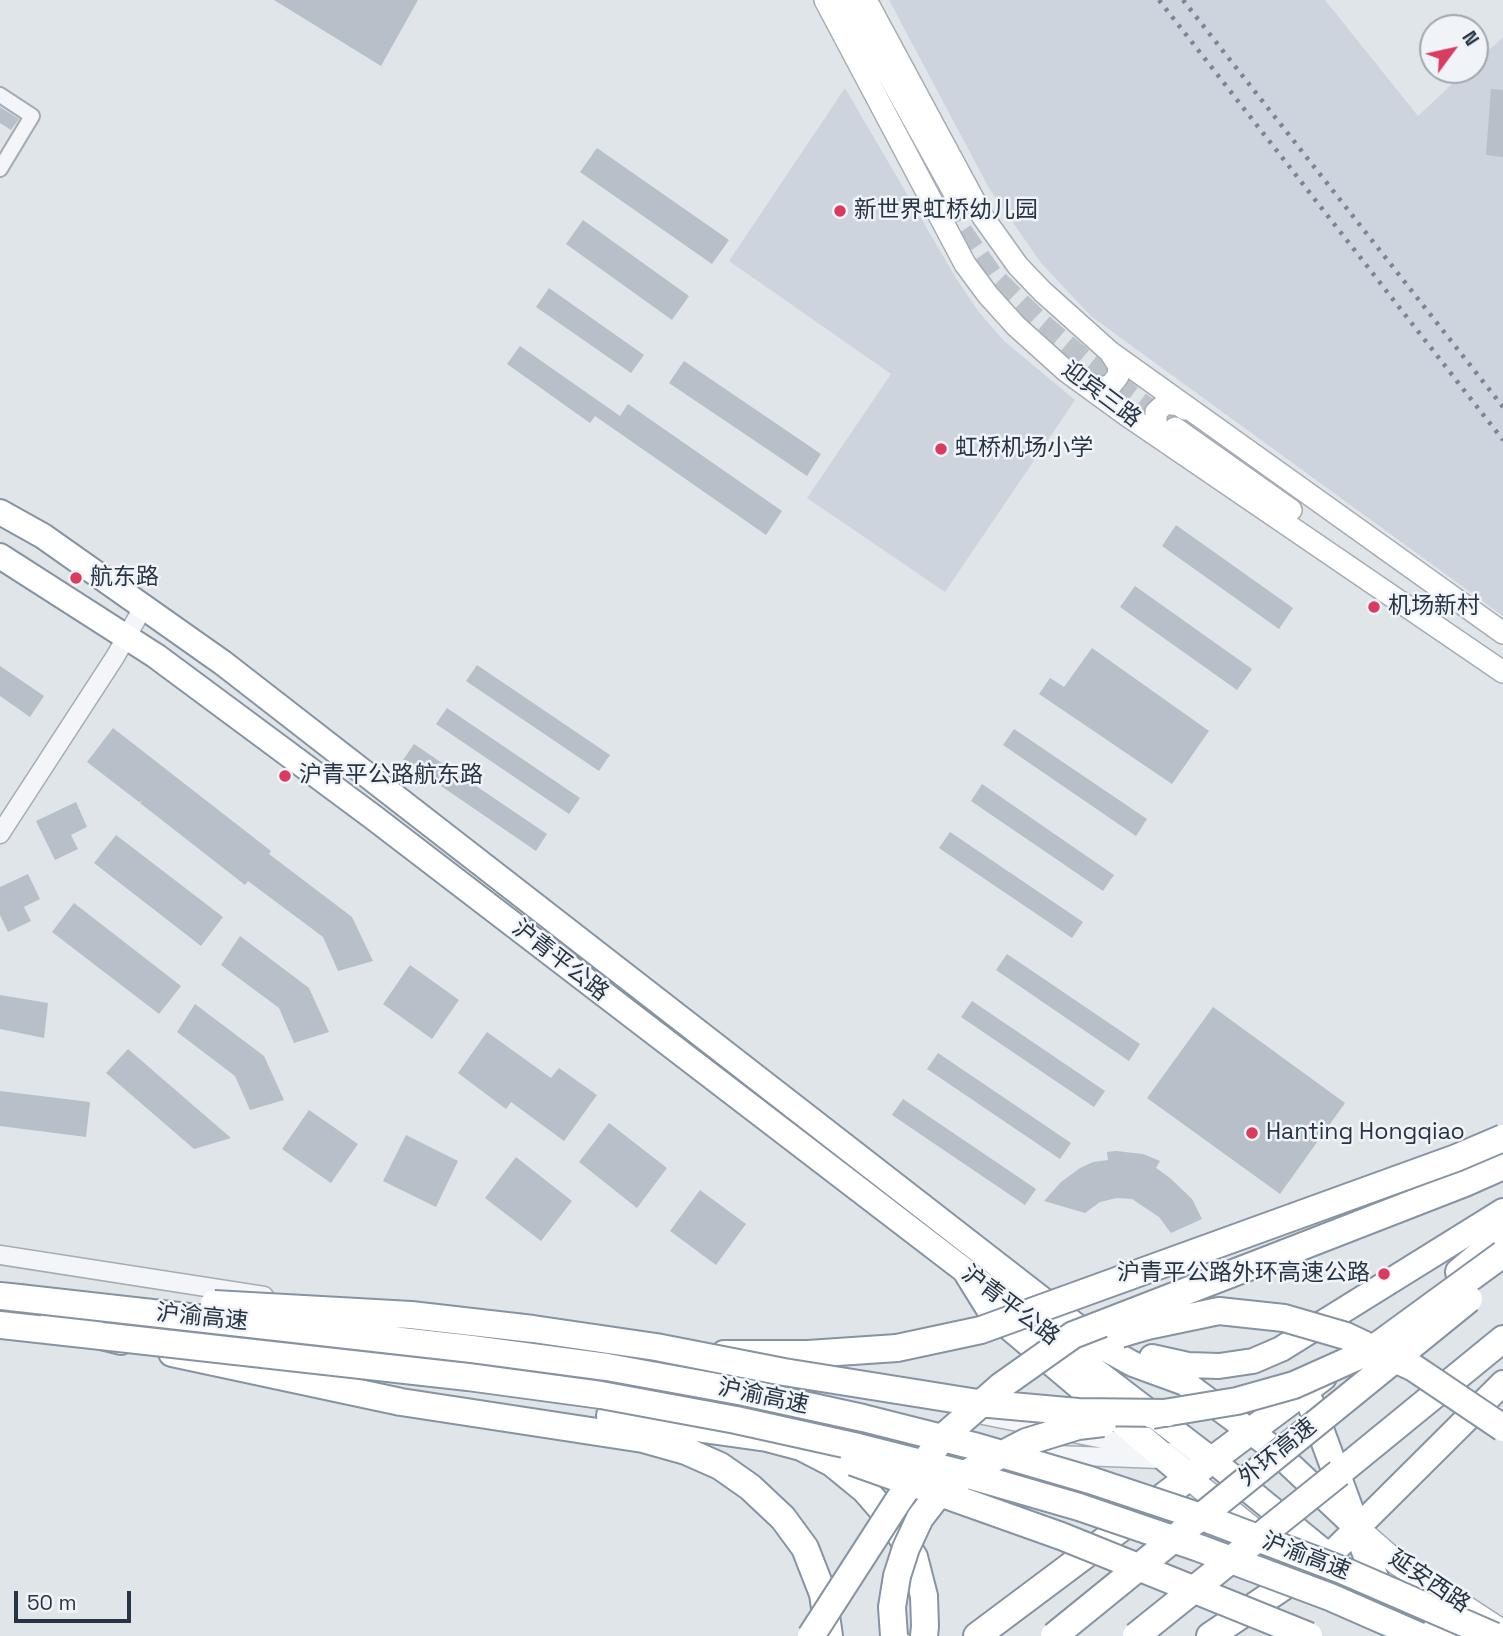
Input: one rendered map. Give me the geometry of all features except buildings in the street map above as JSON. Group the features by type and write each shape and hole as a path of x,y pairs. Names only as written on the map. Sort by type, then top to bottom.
{"highway":[{"name":"沪青平公路","path":"0,512 43,536 222,663 1106,1349 1133,1364 1185,1383 1270,1446 1357,1528"},
{"name":"沪青平公路","path":"0,556 156,656 373,817 1109,1382 1160,1398 1193,1427 1212,1460 1329,1556"},
{"path":"10,1297 230,1304 411,1315 729,1354 808,1354 897,1348 981,1330 1456,1158 1503,1138"},
{"path":"811,1636 898,1500 942,1440 1001,1386 1073,1335 1503,1166"},
{"name":"沪青平公路","path":"1066,1318 1157,1359 1188,1365 1219,1366 1253,1361 1281,1349 1503,1211"},
{"path":"977,1636 1371,1341 1503,1235"},
{"path":"894,1636 892,1606 897,1576 920,1518 940,1492 972,1470 1026,1442 1078,1426 1237,1401 1294,1385 1370,1351 1503,1254"},
{"name":"外环高速","path":"1054,1636 1503,1271"},
{"path":"968,1274 992,1311 1189,1478"},
{"name":"沪渝高速","path":"10,1297 472,1349 607,1367 863,1418 974,1446 1090,1480 1210,1520 1342,1570 1494,1636"},
{"path":"1001,1386 1080,1347 1147,1326 1219,1311 1284,1318 1346,1336 1414,1368 1503,1428"},
{"name":"沪渝高速","path":"0,1325 468,1377 601,1395 736,1420 952,1471 1079,1507 1330,1597 1419,1636"},
{"path":"101,1336 327,1388 643,1439 686,1451 720,1466 750,1487 783,1518 805,1548 823,1594 829,1636"},
{"path":"1136,1636 1503,1339"},
{"path":"656,1347 784,1372 978,1403 1078,1412 1168,1413"},
{"path":"338,1354 388,1381 560,1409 767,1438 801,1447 832,1463 865,1490 892,1521 914,1557 923,1596 924,1636"},
{"path":"1339,1473 1446,1396 1503,1362"},
{"path":"1210,1636 1329,1556 1503,1383"},
{"path":"1306,1390 1378,1586"},
{"path":"736,1420 1061,1536 1309,1636"},
{"path":"1210,1520 1503,1622"},
{"path":"1061,1536 1267,1636"}],"main road":[{"name":"迎宾三路","path":"825,0 965,264 1016,326 1066,371 1172,436 1503,672"},
{"path":"847,0 938,166 988,247 1033,295 1110,352 1119,366 1118,376 1111,386 1101,388 1066,371"},
{"name":"迎宾三路","path":"866,0 983,217 1043,292 1110,352 1503,632"},
{"path":"1205,420 1179,405 1166,403 1156,412 1156,426 1503,661"},
{"path":"1189,1478 1306,1572 1453,1636"},
{"name":"延安西路","path":"1357,1528 1397,1563 1503,1632"},
{"name":"延安西路","path":"1329,1556 1453,1636"}],"street":[{"path":"0,95 32,116 0,169"},
{"path":"0,834 144,606"},
{"path":"0,1255 762,1370 1161,1454 1212,1460"},
{"path":"0,1318 80,1320 681,1397 974,1451 1161,1454"}],"shaded area":[{"path":"889,0 1325,0 1418,116 1452,84 1489,84 1489,50 1503,37 1503,616 1092,317 1041,263 989,188"},
{"path":"845,88 978,311 1004,341 1075,400 945,592 807,498 891,374 729,261"}],"tunnel":[{"path":"888,95 957,224 992,275 1040,322 1087,362 1169,424"}],"railway":[{"path":"1159,0 1503,440"},
{"path":"1183,0 1503,407"}],"place":[{"name":"新世界虹桥幼儿园","path":"840,211"},
{"name":"虹桥机场小学","path":"941,449"},
{"name":"航东路","path":"76,578"},
{"name":"机场新村","path":"1374,607"},
{"name":"沪青平公路航东路","path":"285,776"},
{"name":"Hanting Hongqiao","path":"1252,1133"},
{"name":"沪青平公路外环高速公路","path":"1384,1274"}]}
